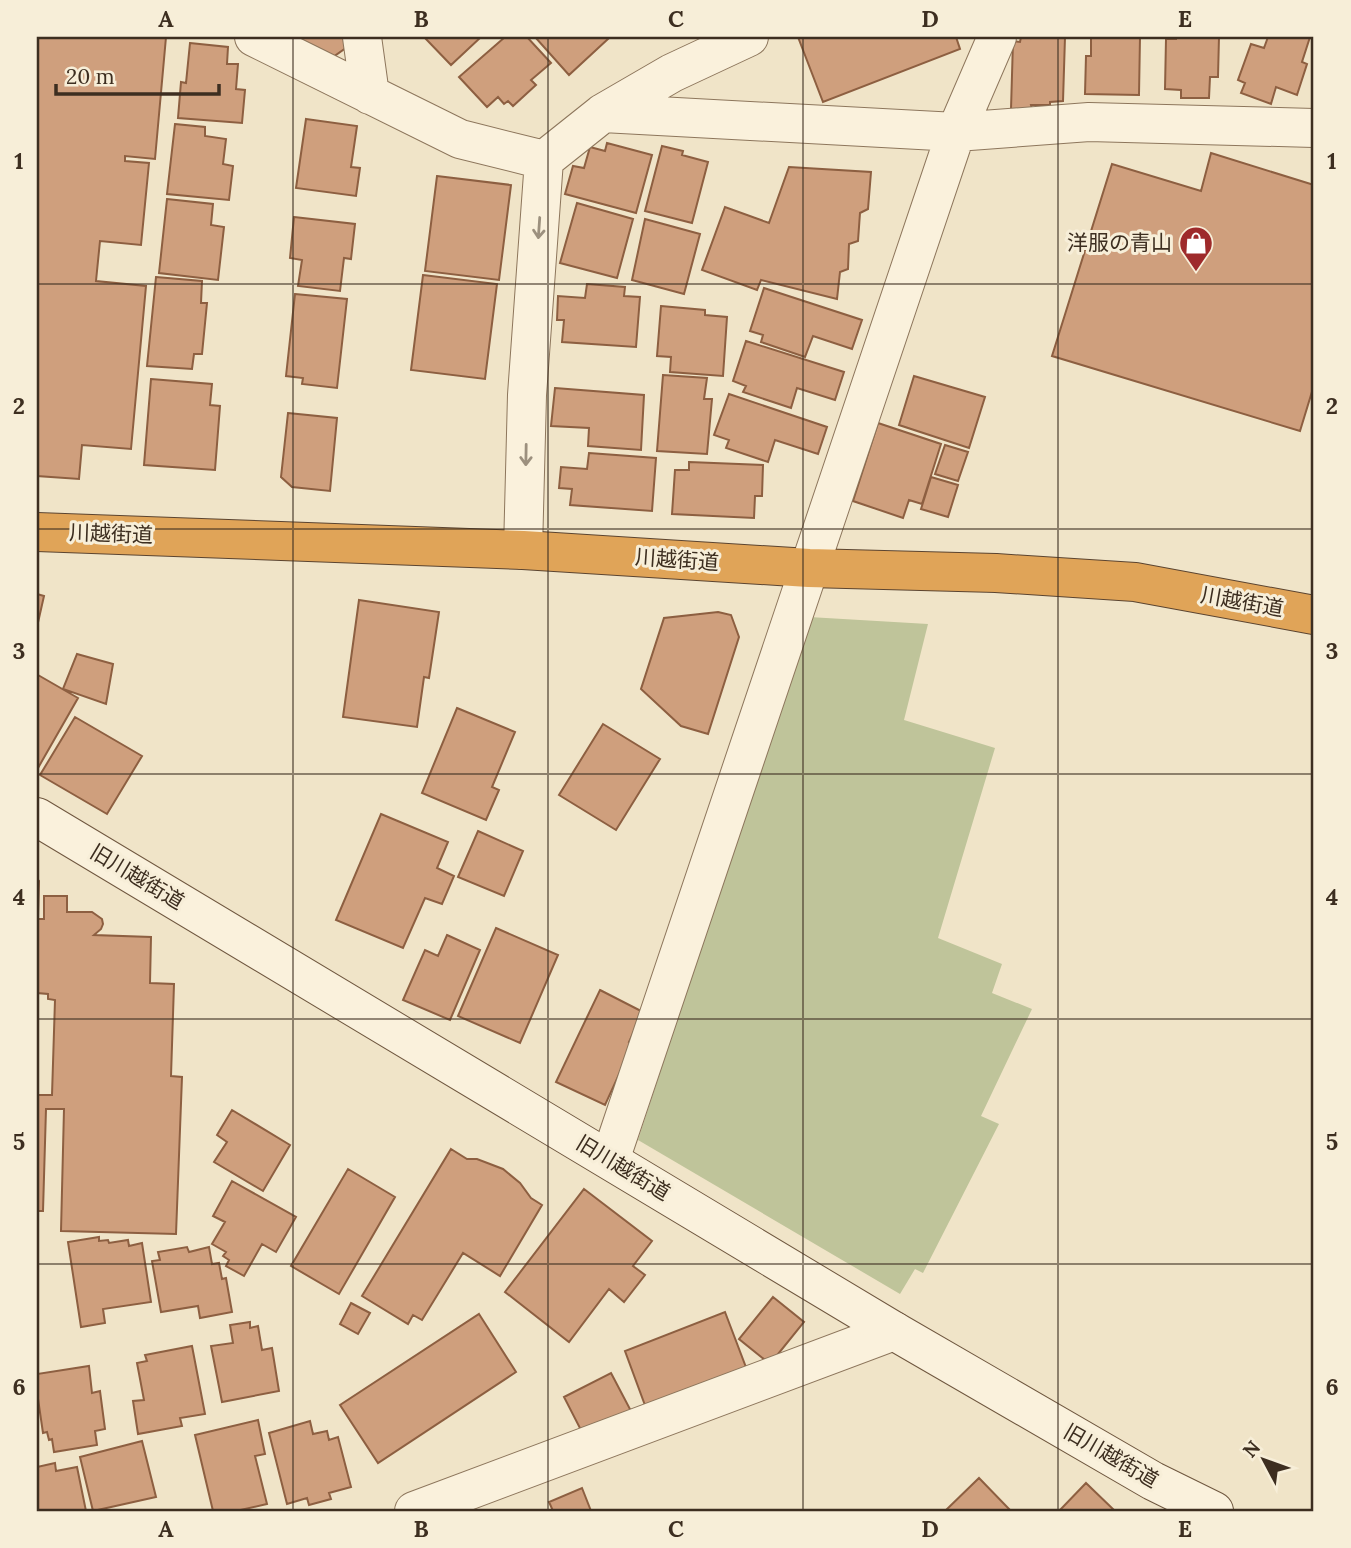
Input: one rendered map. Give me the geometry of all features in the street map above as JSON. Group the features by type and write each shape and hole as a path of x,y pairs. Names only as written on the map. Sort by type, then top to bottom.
{"highway":[{"name":"川越街道","path":"37,532 523,551 809,568 996,573 1135,582 1314,615"}],"street":[{"path":"254,37 460,139 544,160"},
{"path":"362,37 370,96"},
{"path":"523,551 527,395 544,160 603,113 672,73 749,37"},
{"path":"610,1160 956,131 997,37"},
{"path":"603,113 956,131 1089,122 1314,128"},
{"name":"旧川越街道","path":"37,817 894,1331 1153,1481 1214,1511"},
{"path":"414,1511 894,1331"}],"green space":[{"path":"809,617 928,624 904,720 995,748 938,938 1002,964 992,993 1032,1009 981,1116 999,1124 923,1273 915,1269 900,1294 638,1140"}],"building":[{"path":"37,37 166,37 155,159 125,156 125,161 149,163 141,245 100,241 96,281 146,286 131,449 82,445 79,479 37,476"},
{"path":"293,37 349,37 350,45 333,57"},
{"path":"424,37 481,37 451,65"},
{"path":"505,37 527,37 551,63 531,80 536,85 513,106 508,101 504,104 498,97 487,107 459,77"},
{"path":"535,37 609,37 609,38 569,75"},
{"path":"798,37 956,37 960,49 823,102"},
{"path":"1021,37 1065,37 1063,101 1050,102 1050,105 1031,105 1032,109 1011,109 1013,41 1020,42"},
{"path":"1091,37 1140,37 1139,95 1085,94 1086,56 1091,56"},
{"path":"1219,37 1218,77 1210,77 1209,98 1181,98 1181,90 1165,89 1166,39"},
{"path":"1268,37 1310,37 1302,62 1307,64 1297,95 1276,87 1271,104 1241,93 1245,83 1238,80 1251,44 1264,48"},
{"path":"190,43 228,47 227,64 238,64 236,89 245,90 242,123 178,118 181,82 186,83"},
{"path":"306,119 357,126 351,167 360,168 356,196 296,188"},
{"path":"175,124 205,127 205,136 226,139 223,164 233,166 229,200 167,194"},
{"path":"607,143 652,155 636,213 565,194 573,166 584,168 590,147 605,151"},
{"path":"662,146 683,151 682,155 708,162 692,223 645,211"},
{"name":"洋服の青山","path":"1211,153 1314,185 1314,385 1300,431 1052,356 1112,164 1201,191"},
{"path":"789,167 871,172 868,209 860,213 858,241 849,244 848,269 840,272 837,299 761,280 757,290 702,270 725,207 769,223"},
{"path":"437,176 511,185 499,280 425,271"},
{"path":"167,199 213,204 211,225 224,227 218,280 159,273"},
{"path":"577,203 633,219 617,278 560,263"},
{"path":"294,217 355,224 351,259 344,258 340,291 298,286 302,260 290,258"},
{"path":"645,219 700,234 684,294 632,280"},
{"path":"423,275 497,284 485,379 411,370"},
{"path":"156,277 202,281 201,303 207,303 202,354 194,354 192,369 147,366"},
{"path":"587,284 625,287 624,296 640,297 636,347 562,342 564,320 557,320 558,296 585,298"},
{"path":"764,288 862,320 852,349 813,336 805,357 761,342 763,335 750,331"},
{"path":"295,294 347,299 337,388 302,384 303,378 286,376"},
{"path":"661,306 705,310 705,315 727,317 723,376 670,372 671,357 657,356"},
{"path":"746,341 844,372 835,400 797,388 791,408 743,392 746,386 733,381"},
{"path":"663,375 707,378 704,399 712,399 707,454 657,451"},
{"path":"914,376 985,397 969,448 899,425"},
{"path":"151,379 212,384 210,405 220,406 215,470 144,465"},
{"path":"555,388 644,395 641,450 588,446 589,428 551,426"},
{"path":"729,394 827,427 818,454 775,440 768,462 726,448 729,440 714,435"},
{"path":"288,413 337,418 330,491 292,487 281,477"},
{"path":"878,423 941,444 922,504 909,500 903,518 853,501"},
{"path":"945,445 968,452 958,481 935,474"},
{"path":"589,453 656,458 652,511 570,505 572,489 559,488 561,467 587,469"},
{"path":"689,462 763,465 762,496 755,496 754,518 672,514 675,470 689,470"},
{"path":"931,477 958,485 948,517 921,509"},
{"path":"37,594 44,596 37,627"},
{"path":"359,600 439,612 429,678 424,677 417,727 343,717"},
{"path":"718,612 731,615 739,637 708,734 681,726 641,689 664,618"},
{"path":"77,654 113,664 106,704 63,689"},
{"path":"38,675 78,698 38,768 37,767"},
{"path":"457,708 515,732 492,787 499,790 486,820 422,793"},
{"path":"75,717 142,756 107,814 40,775"},
{"path":"603,724 660,759 616,830 559,795"},
{"path":"381,814 448,842 437,868 454,876 442,904 425,898 403,948 336,920"},
{"path":"478,831 523,851 504,896 458,877"},
{"path":"37,879 38,919 44,919 44,896 67,896 67,912 92,912 102,919 101,929 94,935 151,937 150,983 174,984 171,1076 182,1077 176,1234 61,1231 64,1109 46,1109 43,1211 37,1211 37,1095 52,1095 55,1000 48,999 48,994 37,993"},
{"path":"496,928 558,955 520,1043 458,1016"},
{"path":"447,935 480,950 450,1020 403,1000 425,950 438,956"},
{"path":"600,990 643,1012 629,1042 633,1044 605,1105 556,1082"},
{"path":"232,1110 290,1145 263,1191 214,1162 227,1142 217,1135"},
{"path":"451,1149 467,1159 477,1159 503,1169 520,1183 531,1198 542,1205 500,1276 463,1253 422,1320 413,1315 408,1324 362,1296"},
{"path":"348,1169 395,1197 339,1294 291,1266"},
{"path":"232,1181 296,1217 276,1252 262,1244 244,1276 226,1266 229,1260 223,1256 226,1252 212,1244 225,1222 213,1216"},
{"path":"584,1189 652,1241 633,1266 645,1275 624,1302 609,1289 569,1342 505,1292"},
{"path":"99,1237 99,1241 108,1240 109,1243 128,1240 129,1246 142,1243 151,1302 103,1309 105,1323 81,1327 68,1242"},
{"path":"187,1247 189,1252 209,1247 212,1264 219,1263 222,1279 226,1278 232,1312 200,1318 198,1306 161,1312 152,1261 160,1260 158,1252"},
{"path":"773,1297 804,1322 770,1364 739,1339"},
{"path":"351,1303 370,1313 358,1334 340,1324"},
{"path":"725,1312 747,1370 646,1408 625,1351"},
{"path":"479,1314 516,1372 378,1463 340,1405"},
{"path":"250,1322 250,1328 258,1326 262,1350 272,1348 279,1391 222,1402 211,1346 233,1343 230,1325"},
{"path":"192,1346 205,1414 180,1418 182,1426 138,1434 133,1401 144,1400 137,1363 147,1361 145,1355"},
{"path":"89,1366 92,1393 100,1391 105,1429 95,1431 97,1445 54,1452 52,1439 49,1440 47,1432 43,1433 37,1374"},
{"path":"611,1373 631,1411 584,1436 564,1397"},
{"path":"258,1420 265,1454 255,1456 267,1504 236,1511 213,1511 195,1435"},
{"path":"310,1421 313,1434 327,1431 329,1440 338,1437 351,1487 329,1493 331,1499 309,1505 307,1498 287,1504 269,1433"},
{"path":"142,1441 156,1497 93,1511 80,1457"},
{"path":"55,1463 56,1471 77,1467 86,1511 37,1511 37,1467"},
{"path":"979,1478 1011,1511 945,1511"},
{"path":"1086,1483 1115,1511 1059,1511"},
{"path":"582,1488 591,1511 553,1511 549,1502"}],"place":[{"name":"洋服の青山","path":"1196,273"}]}
